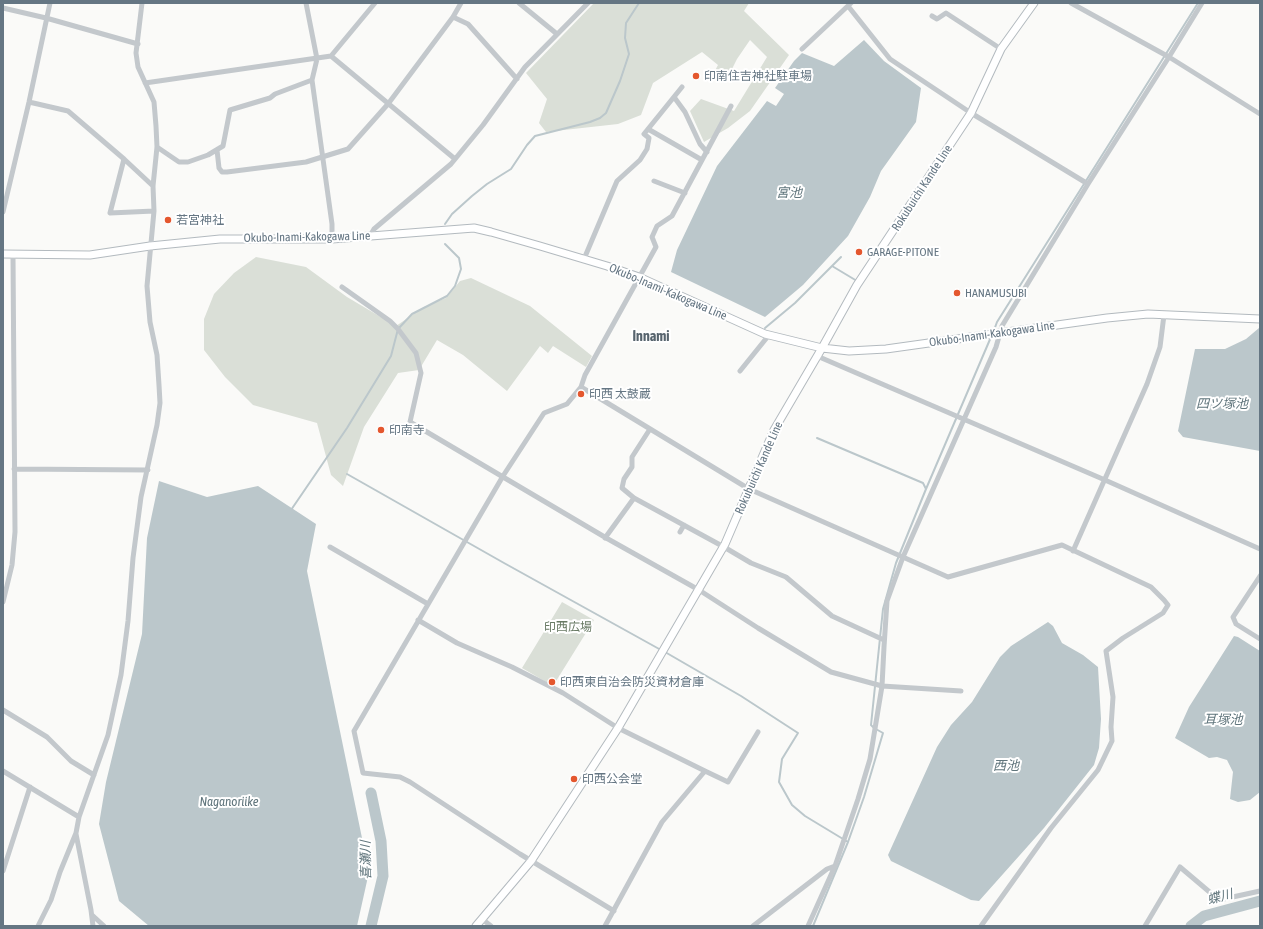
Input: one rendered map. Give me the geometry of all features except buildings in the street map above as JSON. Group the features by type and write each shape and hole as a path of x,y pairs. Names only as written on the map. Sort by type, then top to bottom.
{"main road":[{"name":"Rokubuichi Kande Line","path":"476,926 531,861 618,728 724,547 774,430 857,286 971,113 1001,49 1034,3"},
{"name":"Okubo-Inami-Kakogawa Line","path":"3,254 90,255 150,246 220,239 332,239 474,228 584,259 639,277 769,335 822,348 849,351 886,349 1107,318 1148,314 1260,319"}],"street":[{"path":"3,212 29,102 50,3"},
{"path":"38,926 51,900 60,872 76,833 79,817 108,735 121,675 141,497 148,470 160,403 156,355 150,322 147,286 154,211 153,186 157,147 154,102 138,67 136,53 142,3"},
{"path":"306,3 317,59 312,80 332,224 332,239"},
{"path":"145,83 331,56 375,3"},
{"path":"217,150 218,168 222,172 227,172 306,162 348,149 388,104 453,17 461,3"},
{"path":"519,3 557,34"},
{"path":"370,236 374,229 451,164 483,125 525,67 588,3"},
{"path":"1072,3 1169,57 1260,114"},
{"path":"808,926 835,866 870,759 882,686 887,601 903,557 996,347 1002,326 1088,184 1202,3"},
{"path":"802,49 850,4 890,59 971,113 1088,184"},
{"path":"3,8 46,18 138,44"},
{"path":"932,16 937,19 946,12 1001,49"},
{"path":"453,17 468,24 517,79"},
{"path":"331,56 455,159"},
{"path":"157,147 178,162 188,162 208,156 222,146 230,110 270,98 275,94 312,80"},
{"path":"584,259 617,181 640,160 647,149 649,138 644,134 682,87"},
{"path":"674,97 685,112 700,144 707,152"},
{"path":"29,102 68,111 153,186"},
{"path":"614,911 531,861 410,782 400,778 363,773 354,731 503,476 544,413 567,404 581,387 585,375 656,247 652,236 657,226 672,216 731,106"},
{"path":"648,129 702,160"},
{"path":"124,159 110,213 154,211"},
{"path":"654,181 684,193"},
{"path":"3,602 12,565 15,532 13,255"},
{"path":"342,287 390,321 416,353 421,373 410,422 605,538 699,590 831,672 882,686 961,691"},
{"path":"1073,551 1151,372 1160,347 1164,315"},
{"path":"740,371 769,335"},
{"path":"817,356 1105,480 1260,549"},
{"path":"581,387 749,489 948,577 1062,545 1151,587 1168,605 1163,613 1106,651 1113,697 1111,727 1112,740 1107,754 1098,770 1052,828 981,926"},
{"path":"650,429 632,457 632,467 624,479 622,488 634,498 724,547 750,563 786,578 832,616 884,640"},
{"path":"14,469 148,470"},
{"path":"605,538 634,498"},
{"path":"680,532 684,525"},
{"path":"330,547 428,604"},
{"path":"1260,576 1233,617 1236,624 1260,639"},
{"path":"418,620 457,643 512,667 563,693 618,728 728,782 758,732"},
{"path":"3,710 47,737 71,761 94,775"},
{"path":"3,771 79,817"},
{"path":"605,926 662,822 705,771"},
{"path":"3,871 30,787"},
{"path":"76,833 93,926"},
{"path":"753,926 827,869 835,866"},
{"path":"1145,926 1180,867 1219,900 1260,891"},
{"path":"92,915 104,926"},
{"path":"482,919 491,926"}],"green space":[{"path":"594,3 749,3 744,11 789,55 750,111 728,128 704,142 690,111 701,99 734,111 767,57 750,40 737,59 725,83 710,80 718,65 702,52 653,83 641,115 618,124 546,132 539,123 547,99 526,73"},
{"path":"256,257 306,267 347,297 396,326 424,307 446,298 460,281 471,278 530,306 592,356 586,367 553,346 548,353 540,346 507,391 463,355 437,340 419,370 398,373 364,427 343,486 331,475 317,423 253,405 225,377 204,350 204,319 214,294 234,273"},
{"name":"印西広場","path":"562,602 594,620 553,686 522,668"}],"water":[{"name":"宮池","path":"864,40 884,61 921,88 916,122 881,171 870,197 848,236 803,285 765,317 671,272 677,250 717,166 767,101 776,106 784,94 775,88 794,61 802,53 834,66"},
{"name":"四ツ塚池","path":"1259,328 1260,451 1183,437 1178,431 1195,349 1225,349 1246,339"},
{"name":"Naganoriike","path":"159,481 207,497 258,486 316,524 307,571 369,872 357,926 149,926 119,901 99,824 106,782 142,634 147,538"},
{"name":"西池","path":"1048,622 1053,626 1062,643 1083,655 1098,667 1101,719 1099,748 1094,765 1044,828 979,901 971,900 891,861 888,855 937,747 951,725 972,702 1000,657 1011,646"},
{"name":"耳塚池","path":"1234,636 1260,651 1260,792 1250,800 1238,802 1230,799 1233,772 1227,760 1217,757 1209,758 1175,738 1189,707"}],"waterway":[{"path":"445,224 452,214 472,196 487,184 511,169 535,136 590,122 600,118 606,113 620,81 629,54 625,38 626,23 639,3"},
{"path":"993,333 997,322 1198,3"},
{"path":"291,510 347,428 391,356 398,329 412,314 447,296 455,286 461,269 459,258 445,244"},
{"path":"765,328 795,303 841,257"},
{"path":"832,266 857,281"},
{"path":"926,489 991,337"},
{"path":"813,926 848,842 864,797 883,733 871,725 883,609 896,563 926,489 923,483 817,438"},
{"path":"347,474 661,650"},
{"path":"665,652 741,696 798,733 782,759 779,782 792,805 805,816 848,842"},
{"name":"喜瀬川","path":"371,793 381,841 383,876 371,926"},
{"name":"蝶川","path":"1191,926 1204,916 1260,901"}],"place":[{"name":"印南住吉神社駐車場","path":"696,76"},
{"name":"若宮神社","path":"168,220"},
{"name":"GARAGE-PITONE","path":"859,252"},
{"name":"HANAMUSUBI","path":"957,293"},
{"name":"印西 太鼓蔵","path":"581,394"},
{"name":"印南寺","path":"381,430"},
{"name":"印西東自治会防災資材倉庫","path":"552,682"},
{"name":"印西公会堂","path":"574,779"}],"district":[{"name":"Innami","path":"651,337"}]}
